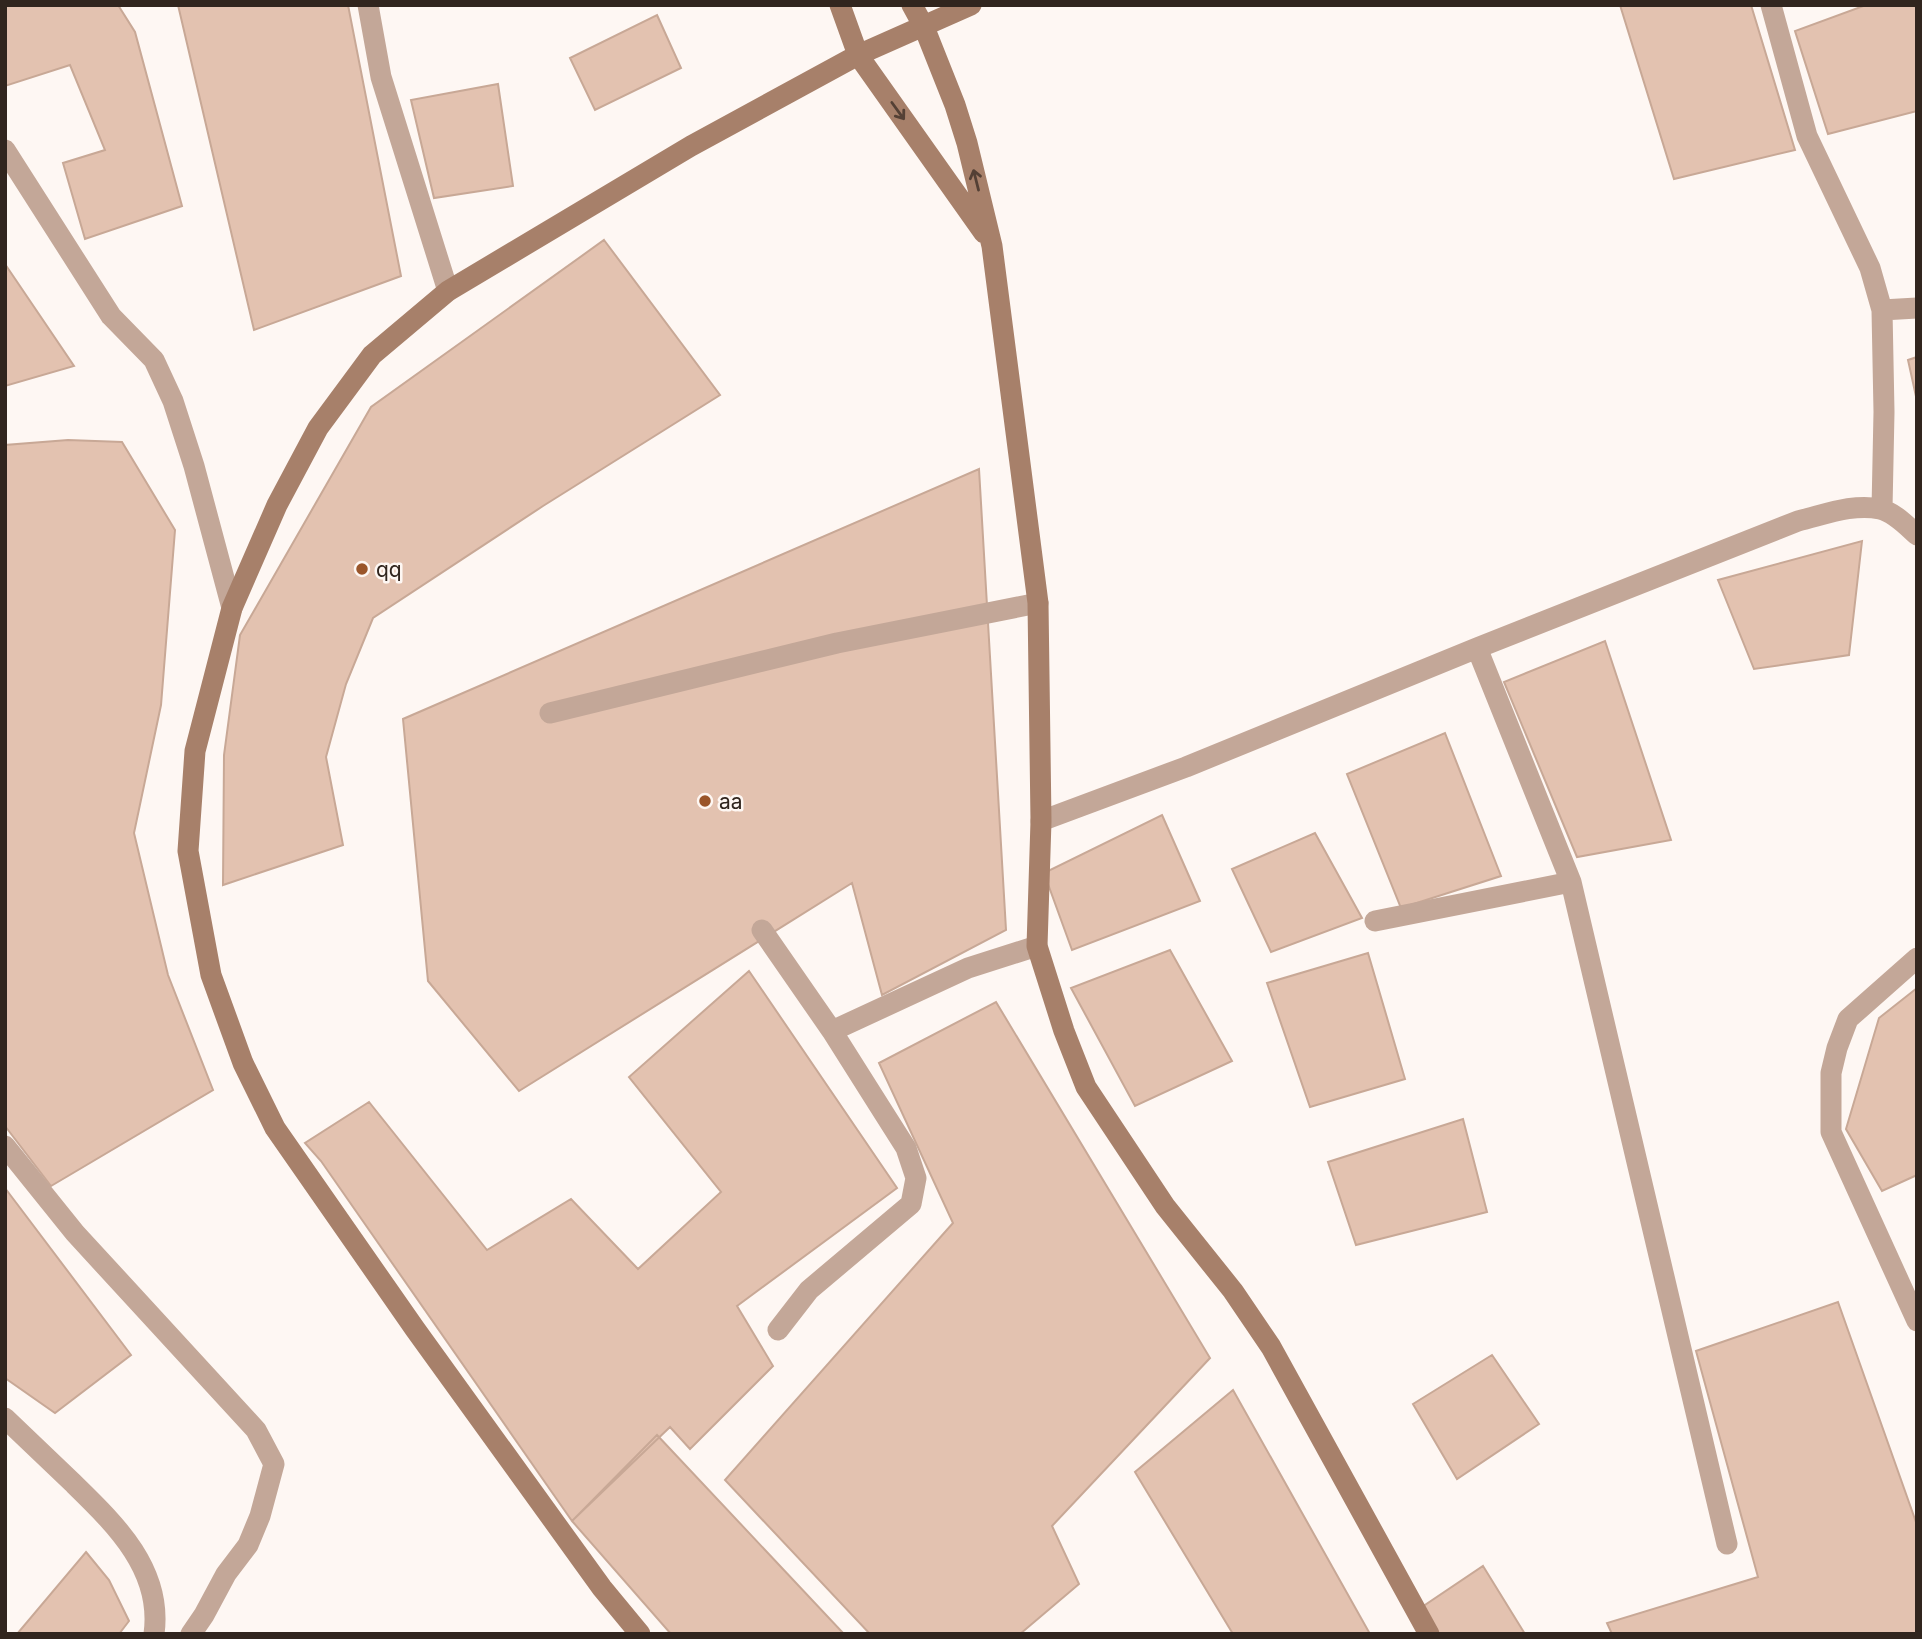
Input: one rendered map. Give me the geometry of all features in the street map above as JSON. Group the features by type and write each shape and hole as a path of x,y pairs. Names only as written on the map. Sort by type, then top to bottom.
{"street":[{"path":"369,5 381,77 448,291"},
{"path":"840,5 859,55 992,246"},
{"path":"912,5 924,27 967,143 992,246 1038,603 1041,821 1037,946 1064,1031 1086,1087 1165,1206 1233,1291 1271,1348 1429,1634"},
{"path":"640,1634 602,1588 399,1307 275,1128 243,1063 211,975 188,851 195,751 232,608 277,505 318,428 372,355 448,291 691,146 859,55 971,5"},
{"path":"1771,5 1807,136 1870,268 1882,310 1882,509"},
{"path":"5,150 111,316 153,360 173,401 194,466 232,608"},
{"path":"1882,310 1917,308"},
{"path":"1041,821 1199,762 1798,521 1847,509 1882,509 1917,535"},
{"path":"550,713 836,643 1038,603"},
{"path":"1477,648 1571,882 1727,1544"},
{"path":"1375,920 1571,882"},
{"path":"762,930 832,1031 906,1148 916,1178 911,1204 809,1290 778,1330"},
{"path":"832,1031 968,968 1037,946"},
{"path":"1917,958 1848,1019 1831,1073 1831,1132 1917,1321"},
{"path":"5,1146 75,1233 256,1430 274,1464 260,1516 248,1545 226,1574 191,1634"},
{"path":"5,1418 115,1524 134,1552 151,1585 154,1634"}],"building":[{"path":"5,5 118,5 135,32 182,206 85,239 63,163 105,150 70,65 5,86"},
{"path":"178,5 348,5 401,276 254,330"},
{"path":"1620,5 1751,5 1795,150 1674,179"},
{"path":"1866,5 1915,5 1917,111 1828,134 1795,31"},
{"path":"657,15 681,68 595,110 570,58"},
{"path":"498,84 513,186 434,198 411,100"},
{"name":"qq","path":"604,240 720,395 543,506 373,618 346,684 326,757 343,845 223,885 224,755 240,635 371,407"},
{"path":"5,264 74,366 5,386"},
{"path":"1917,357 1917,401 1908,360"},
{"path":"68,440 122,442 175,530 161,705 134,833 168,975 213,1090 51,1186 5,1126 5,445"},
{"name":"aa","path":"979,469 1006,930 882,995 852,883 519,1091 428,981 403,719"},
{"path":"1862,541 1849,655 1754,669 1718,580"},
{"path":"1605,641 1671,840 1577,857 1504,682"},
{"path":"1445,733 1501,876 1401,908 1347,774"},
{"path":"1162,815 1200,901 1072,950 1044,873"},
{"path":"1315,833 1362,918 1271,952 1232,869"},
{"path":"1170,950 1232,1061 1135,1106 1071,988"},
{"path":"1368,953 1405,1079 1310,1107 1267,983"},
{"path":"749,971 897,1188 737,1306 773,1366 690,1449 670,1427 572,1521 321,1161 305,1143 369,1102 487,1250 571,1199 638,1269 721,1192 629,1077"},
{"path":"1917,988 1917,1175 1882,1191 1846,1129 1879,1018"},
{"path":"996,1002 1210,1358 1052,1526 1079,1584 1020,1634 870,1634 725,1480 953,1223 879,1063"},
{"path":"1463,1119 1487,1212 1356,1245 1328,1162"},
{"path":"5,1188 131,1355 55,1413 5,1378"},
{"path":"1838,1302 1917,1525 1917,1634 1612,1634 1607,1623 1758,1577 1696,1351"},
{"path":"1492,1355 1539,1424 1457,1479 1413,1404"},
{"path":"1233,1390 1370,1634 1233,1634 1135,1472"},
{"path":"657,1435 844,1634 671,1634 572,1521"},
{"path":"86,1552 109,1580 129,1621 119,1634 17,1634"},
{"path":"1483,1566 1525,1634 1437,1634 1419,1609"}],"place":[{"name":"qq","path":"362,569"},
{"name":"aa","path":"705,801"}]}
